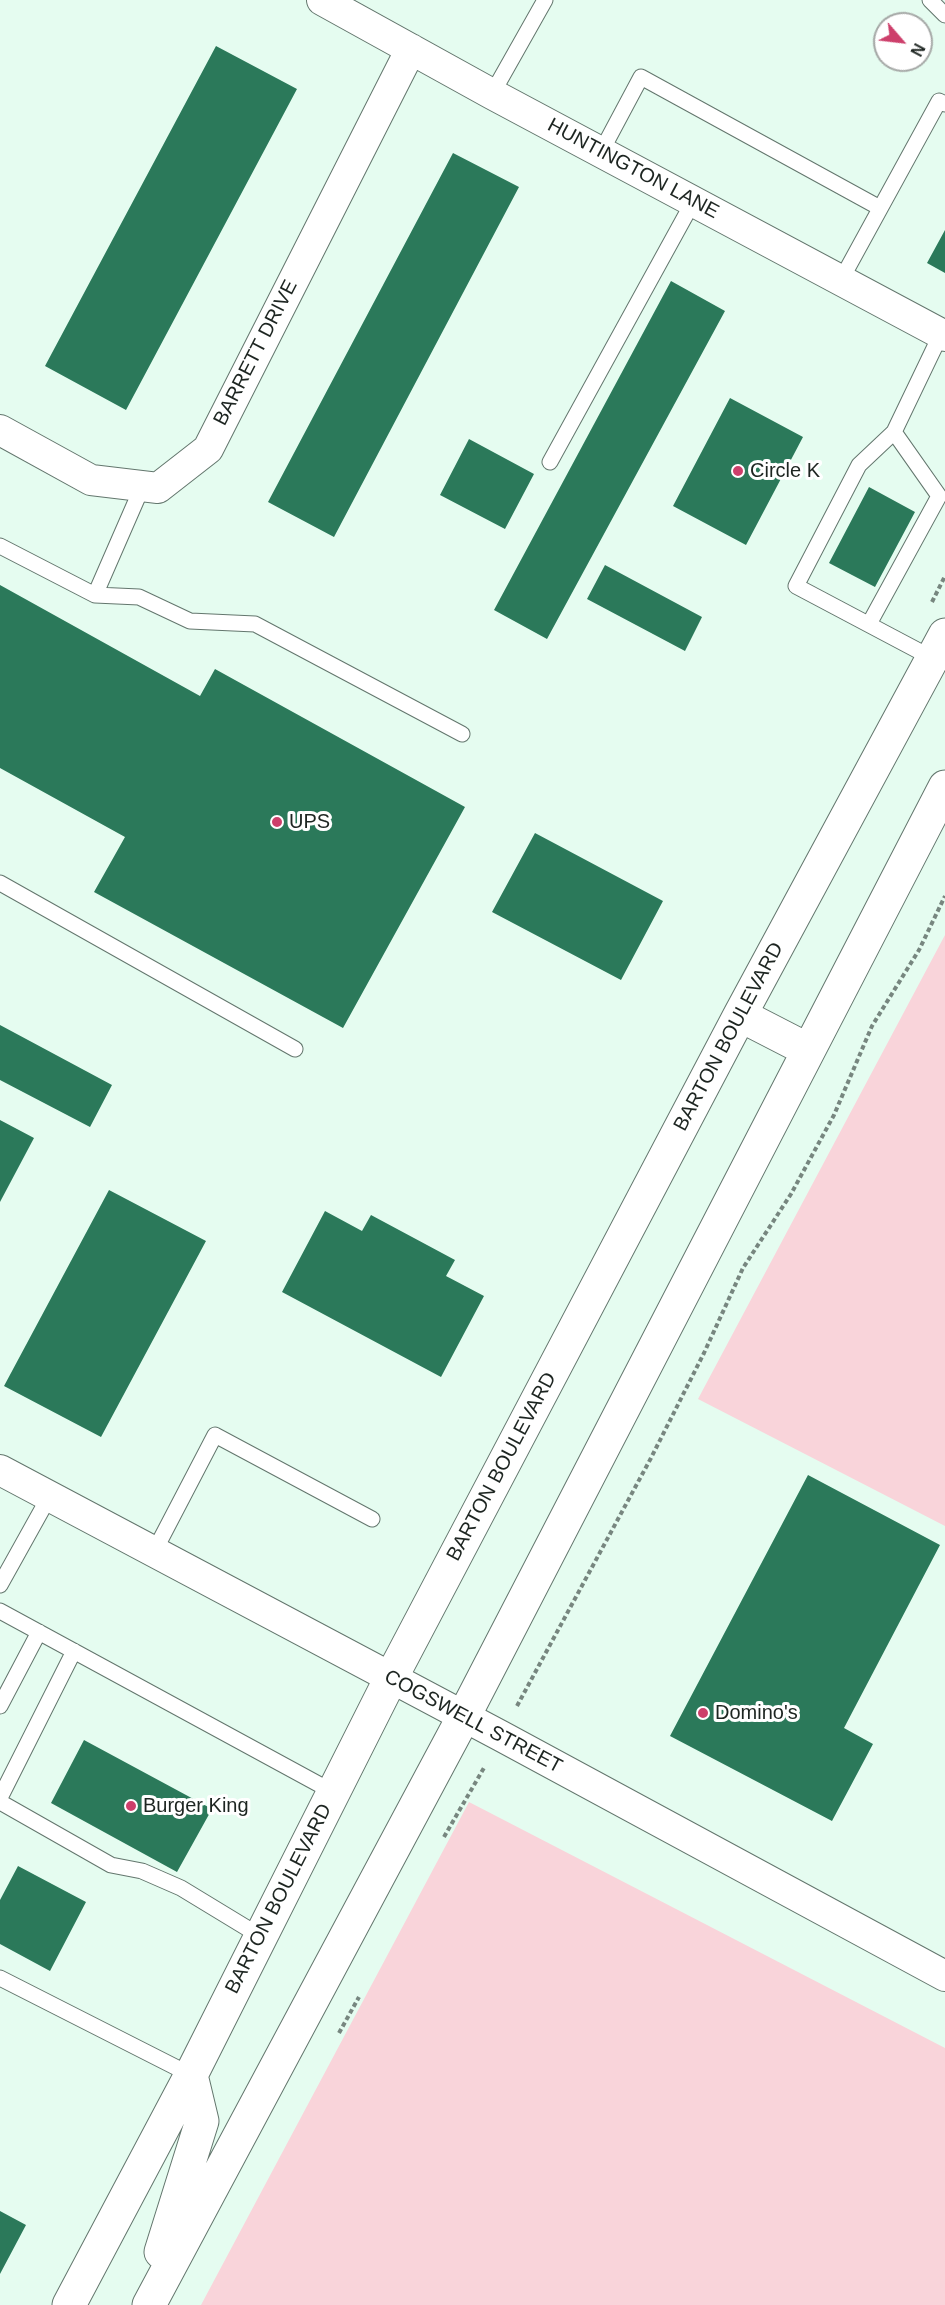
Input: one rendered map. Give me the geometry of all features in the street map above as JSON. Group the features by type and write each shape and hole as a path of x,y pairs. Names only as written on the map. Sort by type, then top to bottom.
{"main road":[{"name":"BARTON BOULEVARD","path":"69,2305 190,2075 391,1678 740,1015 935,633"},
{"path":"149,2305 464,1716 945,787"},
{"path":"740,1015 808,1050"},
{"path":"144,2305 202,2121 190,2075"}],"street":[{"name":"HUNTINGTON LANE","path":"322,0 492,94 943,335"},
{"name":"BARRETT DRIVE","path":"0,430 91,480 158,488 208,449 411,49"},
{"name":"COGSWELL STREET","path":"0,1470 464,1716 945,1976"}],"lane":[{"path":"492,94 545,0"},
{"path":"930,0 945,15"},
{"path":"601,152 641,77 880,208"},
{"path":"841,280 939,101 945,104"},
{"path":"550,462 693,202"},
{"path":"935,633 869,624 796,586 859,465 894,432 943,335"},
{"path":"869,624 939,496 894,432"},
{"path":"95,595 143,485"},
{"path":"0,546 95,595 139,597 190,621 255,624 462,734"},
{"path":"0,883 296,1049"},
{"path":"153,1552 215,1435 372,1519"},
{"path":"0,1585 49,1497"},
{"path":"0,1611 333,1792"},
{"path":"0,1706 39,1632"},
{"path":"74,1651 0,1800 111,1865 142,1871 181,1888 260,1936"},
{"path":"0,1978 190,2075"}],"path":[{"path":"935,633 945,576"},
{"path":"443,1839 651,1458 704,1353 743,1268 791,1194 834,1115 872,1026 919,950 945,896"},
{"path":"339,2034 361,1992"}],"shaded area":[{"path":"945,935 945,1526 698,1399"},
{"path":"469,1802 945,2048 945,2305 201,2305"}],"building":[{"path":"216,46 297,89 126,410 45,366"},
{"path":"453,153 519,187 334,537 268,502"},
{"path":"945,230 945,273 927,263"},
{"path":"671,281 725,311 547,639 494,610"},
{"name":"Circle K","path":"730,398 803,437 746,545 673,506"},
{"path":"469,439 534,474 505,529 440,495"},
{"path":"869,487 915,512 875,587 829,563"},
{"path":"605,565 702,617 685,651 587,599"},
{"name":"UPS","path":"0,585 200,696 215,669 465,807 343,1028 94,892 125,837 0,768"},
{"path":"535,833 663,901 621,980 492,912"},
{"path":"0,1025 112,1085 90,1127 0,1080"},
{"path":"0,1120 34,1138 0,1202"},
{"path":"109,1190 206,1241 101,1437 4,1386"},
{"path":"325,1211 362,1231 371,1215 455,1260 446,1276 484,1296 441,1377 282,1292"},
{"path":"808,1475 940,1545 844,1728 873,1744 832,1821 670,1736"},
{"name":"Burger King","path":"84,1740 212,1809 177,1872 51,1803"},
{"path":"18,1866 86,1902 50,1971 0,1944 0,1900"},
{"path":"0,2211 26,2225 0,2274"}],"place":[{"name":"Circle K","path":"738,471"},
{"name":"UPS","path":"277,822"},
{"name":"Domino's","path":"703,1713"},
{"name":"Burger King","path":"131,1806"}]}
